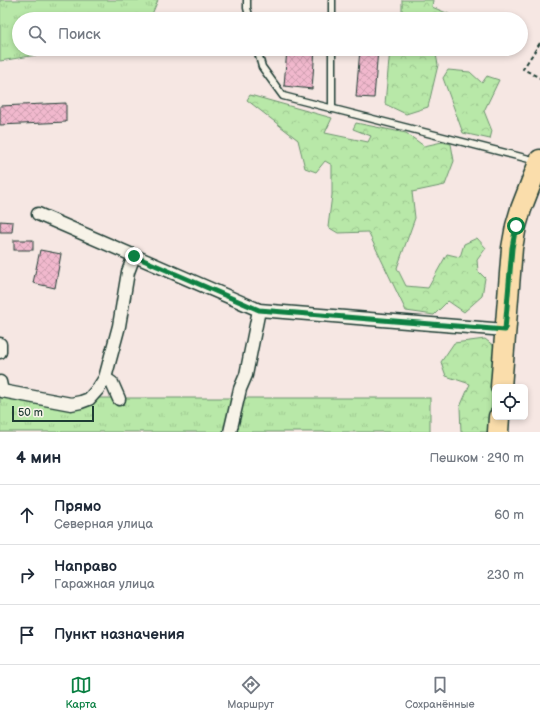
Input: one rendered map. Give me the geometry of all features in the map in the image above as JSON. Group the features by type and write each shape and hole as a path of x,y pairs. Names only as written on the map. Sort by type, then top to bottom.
{"main road":[{"path":"501,384 512,248 521,209 540,161"},
{"path":"498,432 499,420"}],"street":[{"path":"38,214 259,310 505,330"},
{"path":"0,382 2,392 71,404 89,399 105,378 119,326 128,272 134,256"},
{"path":"230,432 240,389 246,375 259,310"},
{"path":"0,344 0,352"},
{"path":"105,378 112,383 119,399"}],"lane":[{"path":"247,0 248,12"},
{"path":"332,0 332,12"},
{"path":"260,56 262,67 283,96 540,161"},
{"path":"332,56 332,109"}],"path":[{"path":"540,43 523,69 540,78"}],"green space":[{"path":"0,0 158,0 153,12 12,12 12,56 30,56 0,61"},
{"path":"402,0 433,0 432,7 444,12 402,12"},
{"path":"389,56 436,56 438,65 428,107 406,114 385,104"},
{"path":"448,70 470,72 482,83 487,76 499,80 484,111 492,131 490,139 463,133 443,78"},
{"path":"250,95 332,118 325,133 368,142 371,136 353,129 356,123 406,133 424,146 442,142 451,144 454,161 445,185 412,192 415,218 397,268 406,286 428,288 447,254 460,257 464,244 477,238 486,248 477,260 478,271 485,278 482,296 464,312 448,301 434,315 406,311 368,232 338,233 328,227 332,195 332,165 325,161 316,172 305,168 298,140 247,100"},
{"path":"485,339 494,346 490,432 461,432 460,407 470,384 446,376 441,362 454,343"},
{"path":"0,398 430,398 430,432 0,432"}],"building":[{"path":"286,56 314,56 312,89 284,86"},
{"path":"359,56 377,56 374,98 356,97"},
{"path":"66,103 66,122 0,125 0,106"},
{"path":"0,221 13,222 12,232 0,232"},
{"path":"14,240 33,240 33,250 14,250"},
{"path":"40,250 61,254 55,288 33,283"}],"route":[{"path":"134,256 259,310 505,330 512,248 516,226"}]}
